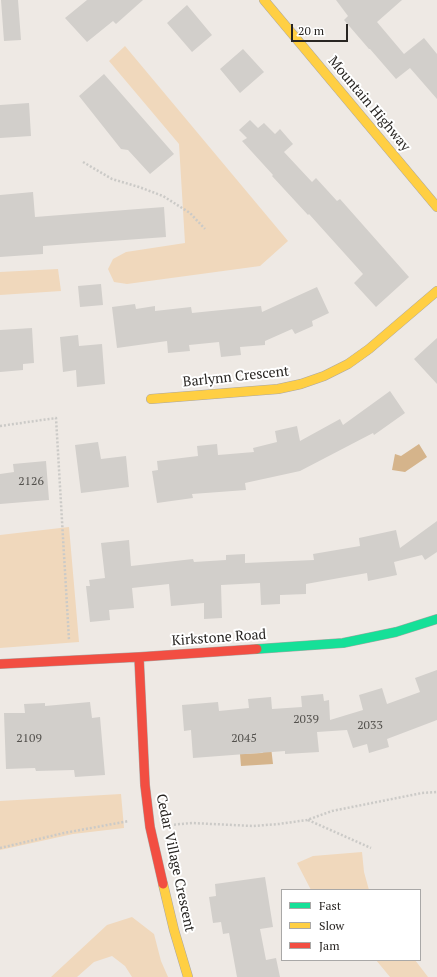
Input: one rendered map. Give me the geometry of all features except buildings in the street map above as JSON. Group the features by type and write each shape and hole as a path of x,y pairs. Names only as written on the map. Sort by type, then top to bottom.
{"street":[{"name":"Mountain Highway","path":"264,0 437,207"},
{"name":"Barlynn Crescent","path":"152,399 278,389 301,384 324,376 348,364 369,349 437,291"},
{"name":"Kirkstone Road","path":"0,664 139,657 343,643 396,632 437,619"},
{"name":"Cedar Village Crescent","path":"139,657 145,785 150,827 174,930 188,977"}],"path":[{"path":"83,162 112,180 139,187 163,196 190,213 205,230"},
{"path":"0,426 56,418 71,660"},
{"path":"0,848 129,820 150,827 192,823 253,826 278,824 307,820 332,812 422,793 437,792"},
{"path":"307,820 371,848"}],"shaded area":[{"path":"125,46 288,241 260,266 127,284 114,282 108,269 113,259 126,252 185,243 179,144 109,61"},
{"path":"58,269 61,291 0,295 0,272"},
{"path":"419,444 427,457 405,472 392,470 395,454 401,456"},
{"path":"69,527 79,642 0,648 0,535"},
{"path":"271,747 273,764 241,766 240,754 262,753"},
{"path":"121,794 124,828 73,834 0,850 0,801"},
{"path":"362,852 364,872 369,889 310,889 297,863 313,856"},
{"path":"132,917 154,934 161,961 168,977 132,977 125,966 112,956 94,962 77,977 51,977 107,925"},
{"path":"377,961 416,961 428,977 390,977"}],"traffic: fast":[{"path":"257,649 343,643 396,632 437,619"}],"traffic: slow":[{"path":"264,0 437,207"},
{"path":"151,399 278,389 301,384 324,376 348,364 369,349 437,291"},
{"path":"163,884 174,930 188,977"}],"traffic: jam":[{"path":"0,664 257,649"},
{"path":"139,657 145,785 150,827 163,884"}]}
